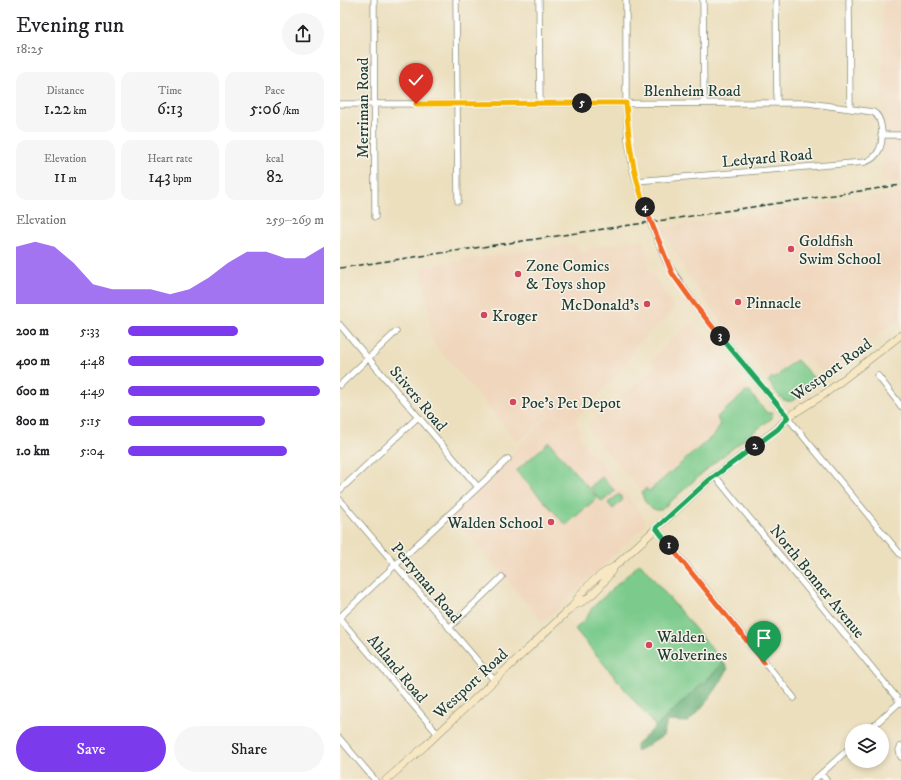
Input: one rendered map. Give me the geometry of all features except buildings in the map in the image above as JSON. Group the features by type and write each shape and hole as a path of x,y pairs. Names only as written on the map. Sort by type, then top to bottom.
{"main road":[{"name":"Westport Road","path":"386,780 573,606 585,601 606,581 614,567 688,497 778,429 788,417 823,395 900,338"}],"street":[{"name":"Merriman Road","path":"374,0 375,217"},
{"path":"456,0 458,201"},
{"path":"539,0 540,104"},
{"path":"626,0 626,103 630,153 636,181 666,261 678,282 695,305 901,555"},
{"path":"703,0 704,103"},
{"path":"776,0 777,103"},
{"path":"849,0 850,108"},
{"name":"Blenheim Road","path":"340,104 822,104 877,114 880,119 881,135"},
{"path":"881,135 901,135"},
{"name":"Ledyard Road","path":"636,181 865,162 876,155 880,146 881,135"},
{"name":"Stivers Road","path":"340,326 478,487"},
{"path":"340,385 396,332"},
{"path":"878,376 900,402"},
{"path":"340,490 418,417"},
{"path":"340,618 508,459"},
{"name":"North Bonner Avenue","path":"715,476 901,702"},
{"name":"Perryman Road","path":"340,500 494,680"},
{"path":"656,528 794,698"},
{"path":"449,628 502,577"},
{"name":"Ahland Road","path":"340,618 437,733"},
{"path":"876,724 901,702"},
{"path":"340,739 375,780"},
{"path":"901,746 899,750 901,757"},
{"path":"814,780 845,752"},
{"path":"821,774 826,780"}],"shaded area":[{"path":"883,0 901,0 901,181 882,183"},
{"path":"901,193 901,318 825,373 801,355 769,379 702,297 660,228"},
{"path":"644,240 648,268 673,305 672,312 636,345 626,364 575,420 577,422 580,439 645,518 645,525 543,622 452,516 509,459 527,437 548,416 563,416 574,420 563,415 547,415 518,442 433,342 422,266 566,245 574,245 584,253 592,247"},
{"path":"694,322 747,389 716,416 719,424 716,432 649,491 646,488 642,492 589,431 590,423 656,366 651,360 672,339"}],"green space":[{"path":"797,360 813,377 815,385 792,401 784,400 768,381 772,377 774,379 790,364"},
{"path":"748,390 767,413 773,413 772,418 715,462 661,510 648,506 642,493 646,488 649,491 716,433 720,425 717,417"},
{"path":"549,442 597,498 566,525 516,471"},
{"path":"602,477 615,491 603,501 599,499 590,487"},
{"path":"619,494 623,500 613,509 608,503"},
{"name":"Walden Wolverines","path":"640,563 722,661 716,671 656,727 575,629 587,617 592,608"},
{"path":"722,661 728,668 724,676 711,696 694,716 688,722 667,721 663,736 636,751 636,745 716,671"}],"railway":[{"path":"340,268 901,185"}],"place":[{"name":"Goldfish Swim School","path":"791,249"},
{"name":"Zone Comics & Toys shop","path":"518,274"},
{"name":"Pinnacle","path":"738,302"},
{"name":"McDonald's","path":"647,304"},
{"name":"Kroger","path":"484,315"},
{"name":"Poe's Pet Depot","path":"513,402"},
{"name":"Walden School","path":"551,522"},
{"name":"Walden Wolverines","path":"649,645"}],"route":[{"path":"416,104 626,103 628,140 633,170 646,211 669,267 695,305 788,417 778,429 723,469 688,497 656,528 764,662"}]}
